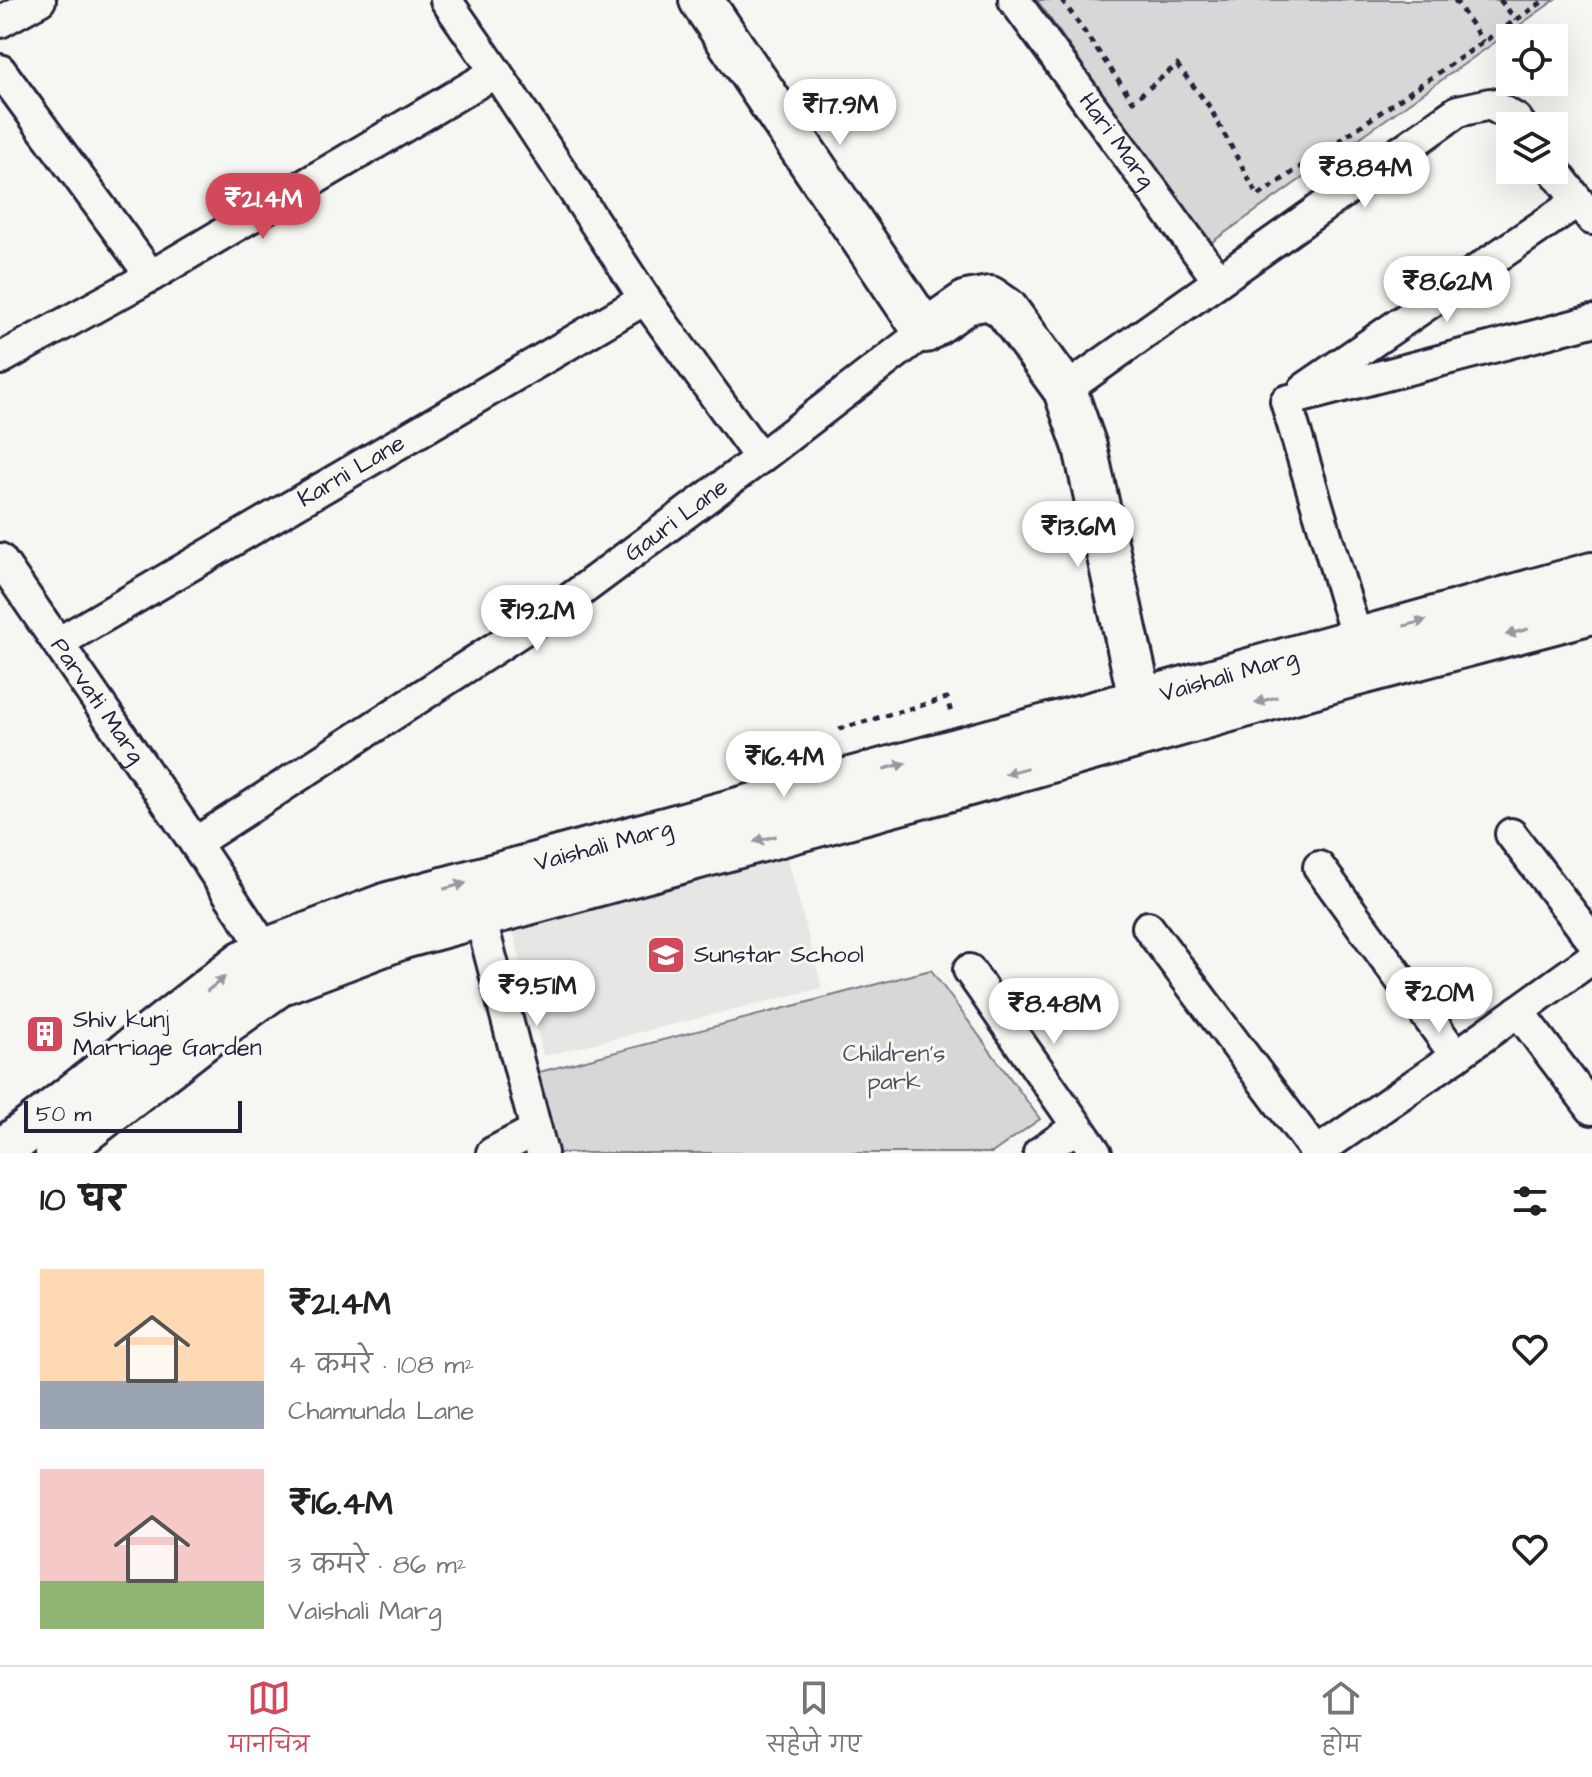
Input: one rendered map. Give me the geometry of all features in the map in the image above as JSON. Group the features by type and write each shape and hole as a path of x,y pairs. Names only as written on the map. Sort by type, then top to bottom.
{"street":[{"path":"0,22 40,0"},
{"path":"446,0 645,299 760,458"},
{"path":"701,0 925,331"},
{"name":"Hari Marg","path":"1014,0 1218,280"},
{"path":"0,70 151,276"},
{"path":"0,359 151,276 496,72"},
{"path":"1144,717 1085,447 1065,390 1458,111 1490,104 1504,112"},
{"path":"1286,401 1585,210 1565,184"},
{"name":"Gauri Lane","path":"195,843 566,602 967,302 990,298 1006,309 1065,390"},
{"name":"Karni Lane","path":"58,643 645,299"},
{"path":"1286,401 1592,321"},
{"path":"1286,401 1357,639"},
{"name":"Parvati Marg","path":"0,559 195,843"},
{"name":"Vaishali Marg","path":"1144,717 1357,639 1592,574"},
{"name":"Vaishali Marg","path":"57,1153 206,1037 274,966 388,904 965,766 1144,717 1365,672 1592,612"},
{"name":"Vaishali Marg","path":"0,1152 243,962 274,966 403,937 965,766"},
{"path":"1511,834 1592,940"},
{"path":"195,843 274,966"},
{"path":"1319,867 1456,1056"},
{"path":"480,916 539,1141 492,1153"},
{"path":"1148,927 1316,1153 1592,958"},
{"path":"969,970 1096,1153"},
{"path":"1518,1011 1592,1109"},
{"path":"1039,1153 1077,1127"}],"path":[{"path":"1062,0 1133,101 1177,65 1209,106 1258,196 1545,0"},
{"path":"1455,0 1483,42"},
{"path":"1500,0 1516,20"},
{"path":"839,729 947,698 965,766"}],"shaded area":[{"name":"Sunstar School","path":"784,845 822,988 543,1056 511,921"}],"green space":[{"path":"1037,0 1555,0 1521,24 1496,24 1496,42 1209,244"},
{"name":"Children's park","path":"931,970 1040,1119 992,1153 549,1153 528,1075"}],"place":[{"name":"Sunstar School","path":"666,955"},
{"name":"Shiv kunj Marriage Garden","path":"45,1034"}]}
